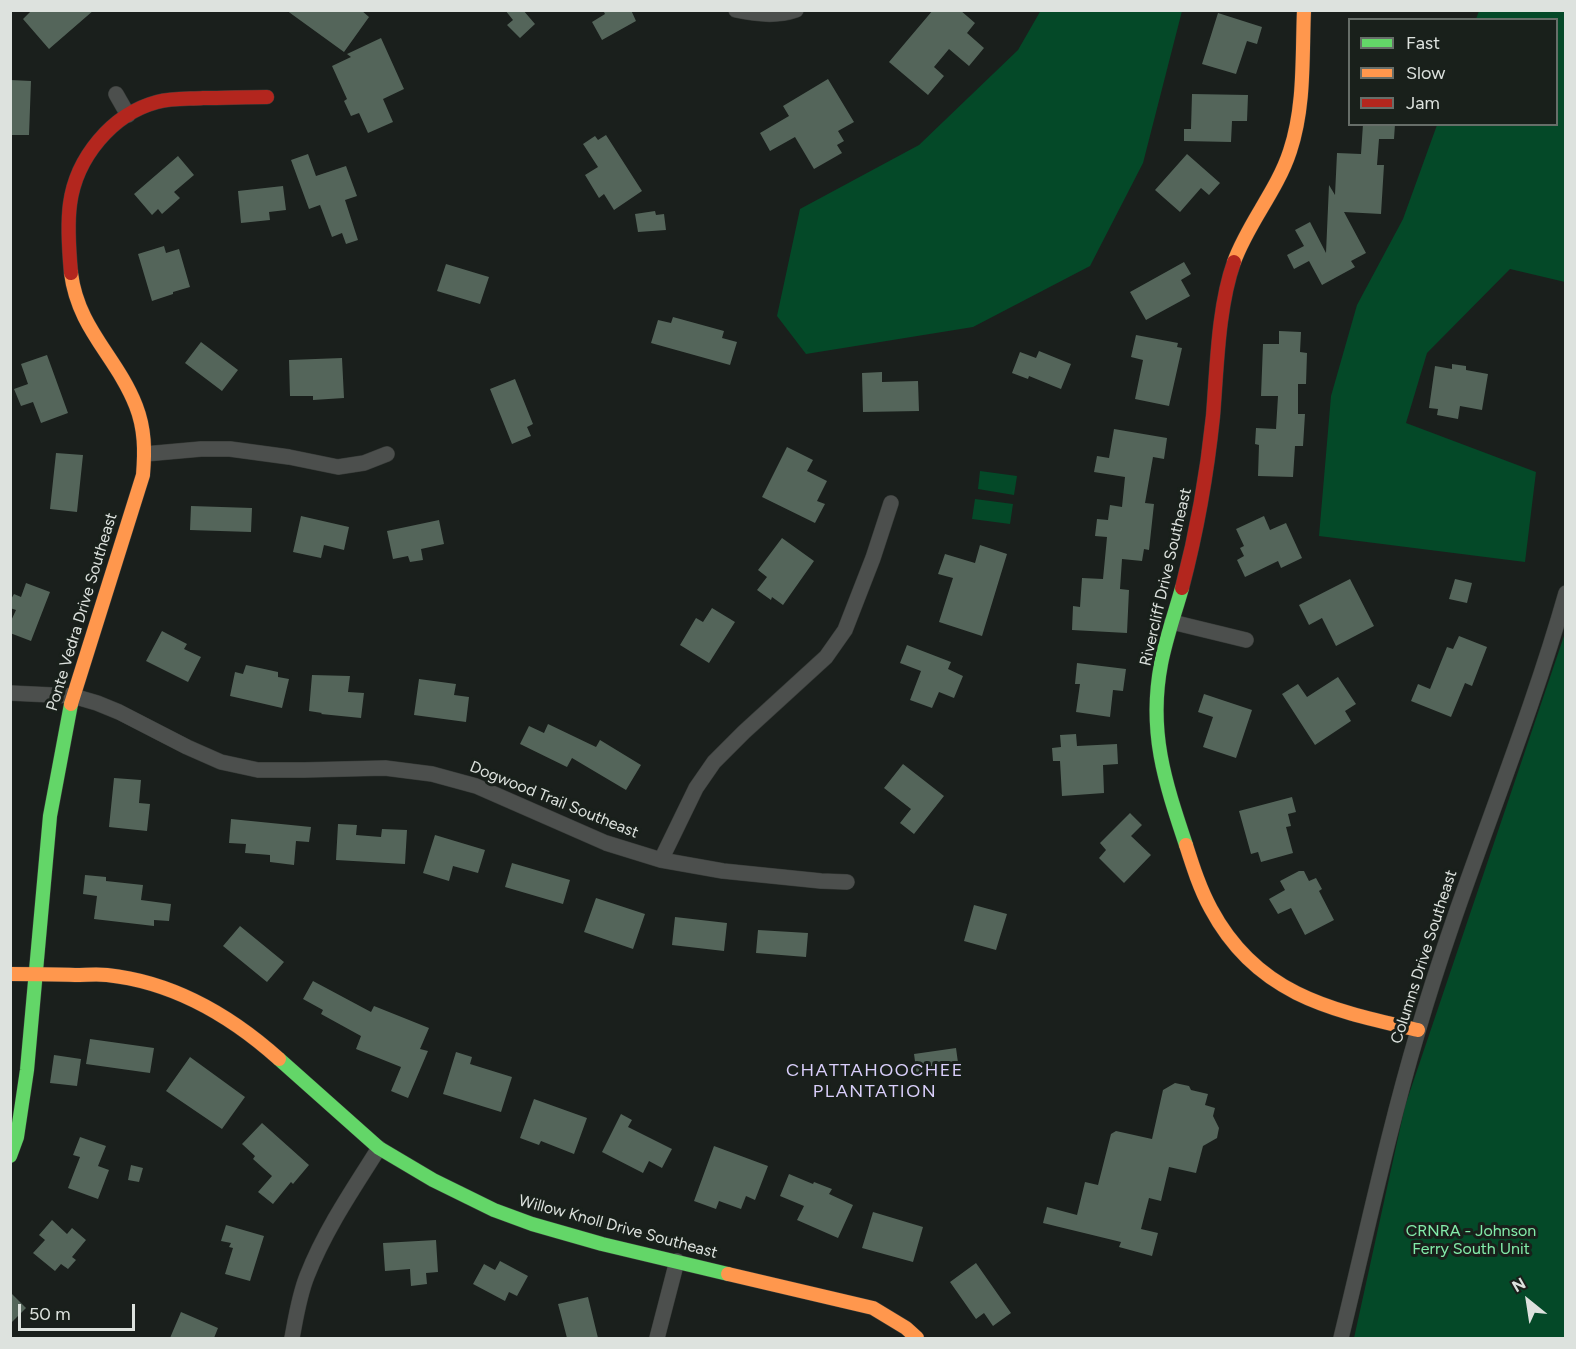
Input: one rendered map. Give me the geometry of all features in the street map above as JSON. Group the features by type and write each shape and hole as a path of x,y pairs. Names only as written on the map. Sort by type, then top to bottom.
{"street":[{"path":"736,10 781,15 796,10"},
{"name":"Rivercliff Drive Southeast","path":"1304,10 1302,96 1295,135 1281,173 1240,244 1228,278 1202,500 1189,561 1163,655 1158,686 1156,708 1160,756 1170,799 1197,877 1216,920 1249,961 1259,971 1291,992 1336,1010 1418,1030"},
{"path":"116,94 128,115"},
{"name":"Ponte Vedra Drive Southeast","path":"10,1156 17,1137 27,1070 50,816 73,696 143,475 146,454 140,416 131,393 85,320 77,302 70,257 71,200 76,182 95,144 128,115 157,102 182,99 267,97"},
{"path":"146,454 230,449 289,457 338,467 364,463 387,454"},
{"path":"661,860 696,788 714,762 826,657 844,630 873,558 891,502"},
{"name":"Columns Drive Southeast","path":"1341,1338 1418,1030 1566,593"},
{"path":"1172,622 1246,640"},
{"name":"Dogwood Trail Southeast","path":"10,693 73,696 119,712 221,762 258,770 385,768 432,774 476,786 606,843 661,860 723,871 847,882"},
{"name":"Willow Knoll Drive Southeast","path":"10,974 107,975 146,982 177,992 206,1005 236,1024 268,1049 379,1148 434,1180 494,1210 591,1241 873,1308 906,1328 916,1338"},
{"path":"292,1338 306,1276 336,1216 379,1148"},
{"path":"657,1338 677,1262"}],"green space":[{"path":"1041,10 1182,11 1143,163 1090,266 973,327 806,354 777,316 800,209 919,145 1018,50"},
{"path":"1479,11 1565,11 1565,282 1510,269 1427,353 1406,423 1536,472 1525,562 1319,536 1331,396 1357,305 1403,219 1437,126 1558,126 1558,18 1476,18"},
{"path":"980,471 1017,476 1014,495 978,489"},
{"path":"975,499 1013,504 1010,524 972,519"},
{"name":"CRNRA - Johnson Ferry South Unit","path":"1565,633 1565,1338 1354,1338 1405,1106"}],"building":[{"path":"32,10 94,10 49,49 23,19"},
{"path":"286,10 361,10 369,17 344,52"},
{"path":"505,10 523,10 535,24 520,38 507,25 513,20"},
{"path":"603,10 631,10 636,21 602,40 592,22 605,14"},
{"path":"933,10 960,10 975,23 967,33 984,48 969,66 949,49 934,67 944,76 928,95 889,62"},
{"path":"1218,13 1262,27 1257,44 1247,41 1236,74 1202,64"},
{"path":"381,38 404,89 383,99 393,122 368,133 359,113 351,116 344,101 347,99 332,66 351,57 347,54"},
{"path":"828,79 854,122 838,131 844,141 837,145 842,153 814,169 795,137 770,151 760,133 789,116 783,106"},
{"path":"10,80 31,81 29,135 10,135"},
{"path":"1192,94 1248,95 1247,121 1232,121 1231,142 1184,141 1184,129 1191,129"},
{"path":"1363,126 1395,126 1394,139 1379,139 1377,165 1384,165 1381,214 1344,212 1366,253 1351,261 1355,267 1322,285 1309,261 1294,269 1287,255 1304,246 1295,230 1310,222 1326,253 1329,185 1335,195 1337,153 1361,154"},
{"path":"606,135 642,191 614,210 604,194 599,198 585,175 598,167 583,144 595,136 598,140"},
{"path":"308,154 316,176 346,166 357,196 345,200 358,240 346,244 342,233 332,237 320,205 309,209 291,160"},
{"path":"1187,154 1220,183 1209,195 1201,188 1180,212 1155,190"},
{"path":"178,156 194,175 174,192 180,198 162,214 158,209 152,215 134,194"},
{"path":"283,186 286,210 269,212 270,220 241,223 238,191"},
{"path":"655,211 656,215 664,214 666,230 638,232 635,214"},
{"path":"164,246 166,253 179,249 190,287 152,301 138,254"},
{"path":"1184,262 1191,274 1181,280 1190,296 1146,320 1130,292"},
{"path":"446,264 489,277 480,304 437,291"},
{"path":"673,317 724,331 722,338 737,342 730,365 651,343 658,320 671,323"},
{"path":"1279,331 1301,332 1300,352 1307,353 1306,384 1298,384 1298,414 1305,414 1303,446 1295,446 1293,477 1258,476 1259,445 1255,444 1256,428 1276,429 1278,396 1261,396 1263,344 1279,344"},
{"path":"1136,335 1178,343 1177,347 1182,348 1169,406 1135,399 1143,360 1131,357"},
{"path":"201,342 238,370 222,391 185,363"},
{"path":"1039,351 1071,364 1061,389 1029,376 1028,379 1012,373 1020,352 1036,358"},
{"path":"47,355 68,413 41,423 33,402 21,406 14,389 28,384 21,364"},
{"path":"342,358 344,398 313,400 313,396 290,396 289,360"},
{"path":"1452,364 1466,366 1466,370 1488,374 1482,410 1460,406 1458,419 1437,415 1438,409 1429,408 1435,366 1452,369"},
{"path":"882,372 882,382 918,381 919,411 863,412 862,373"},
{"path":"515,379 533,424 527,427 531,436 512,444 490,389"},
{"path":"1114,429 1167,438 1164,459 1153,457 1145,503 1154,504 1149,550 1144,549 1142,561 1122,559 1120,589 1129,590 1127,633 1072,630 1073,606 1080,607 1082,578 1103,579 1107,537 1095,536 1097,519 1108,520 1110,505 1122,507 1125,477 1094,472 1097,456 1109,458"},
{"path":"787,447 813,460 807,471 827,481 817,501 825,504 815,523 762,497"},
{"path":"56,453 83,455 77,512 50,509"},
{"path":"191,506 252,508 251,532 190,530"},
{"path":"301,516 349,527 344,550 324,545 321,558 293,552"},
{"path":"1264,516 1270,530 1286,523 1302,558 1281,568 1278,561 1245,577 1237,560 1244,556 1240,548 1244,546 1236,529"},
{"path":"439,520 444,544 421,549 423,560 410,562 408,556 393,559 387,531"},
{"path":"782,538 814,561 783,605 757,590 767,577 758,570"},
{"path":"980,545 1007,554 982,636 939,622 953,578 938,574 945,554 975,563"},
{"path":"1350,579 1374,626 1336,646 1322,618 1309,625 1299,605"},
{"path":"1455,579 1472,583 1467,603 1449,599"},
{"path":"26,583 50,592 31,641 10,633 10,623 16,610 10,608 10,601 14,594 21,597"},
{"path":"712,608 735,622 709,663 680,645 696,618 703,622"},
{"path":"162,631 187,644 184,649 201,657 188,682 146,661"},
{"path":"1459,636 1487,647 1472,686 1465,683 1451,717 1411,701 1418,684 1430,689 1447,647 1453,649"},
{"path":"907,645 951,662 948,669 963,676 954,698 939,692 932,708 910,700 921,671 900,663"},
{"path":"1077,663 1126,669 1123,691 1113,690 1110,717 1076,712 1080,684 1075,684"},
{"path":"246,665 278,672 278,677 289,679 282,708 230,696 235,672 243,674"},
{"path":"312,675 350,676 348,692 364,693 361,718 309,711"},
{"path":"1338,677 1356,704 1345,711 1351,721 1315,745 1282,694 1298,684 1307,697"},
{"path":"419,679 456,684 454,695 469,697 466,722 414,715"},
{"path":"1204,694 1252,710 1236,758 1203,747 1213,717 1198,712"},
{"path":"548,724 596,747 600,740 641,765 626,790 572,758 567,767 520,744 529,726 544,733"},
{"path":"1076,734 1077,746 1117,744 1118,764 1103,765 1104,793 1062,796 1060,761 1053,761 1052,748 1061,747 1060,735"},
{"path":"903,764 944,796 914,834 900,823 911,809 884,788"},
{"path":"114,778 141,780 139,803 150,804 147,831 109,827"},
{"path":"1292,797 1296,812 1288,814 1291,826 1286,827 1293,853 1261,862 1258,852 1251,854 1239,811"},
{"path":"1130,813 1142,825 1131,836 1151,855 1124,883 1099,858 1106,850 1100,843"},
{"path":"231,819 311,827 309,842 296,841 294,865 270,862 270,855 245,853 246,844 229,843"},
{"path":"338,824 357,825 356,835 381,837 382,829 407,830 405,864 336,860"},
{"path":"435,835 485,850 478,873 453,866 449,881 423,873"},
{"path":"512,863 570,880 563,904 505,887"},
{"path":"1299,871 1304,871 1309,881 1316,878 1322,889 1319,891 1334,920 1305,935 1291,908 1278,914 1269,899 1285,890 1280,881"},
{"path":"85,875 106,877 106,881 143,885 141,900 171,904 169,921 154,920 154,926 94,919 97,896 83,894"},
{"path":"596,898 645,914 633,949 584,932"},
{"path":"974,905 1007,914 996,950 964,941"},
{"path":"675,917 727,923 724,951 672,945"},
{"path":"240,926 284,962 267,982 223,946"},
{"path":"758,930 808,933 806,957 756,953"},
{"path":"313,981 371,1012 374,1006 429,1028 420,1049 428,1051 408,1098 391,1091 401,1067 356,1049 361,1036 321,1014 323,1010 303,999"},
{"path":"90,1039 154,1048 150,1073 86,1064"},
{"path":"956,1048 959,1070 917,1076 914,1054"},
{"path":"456,1052 472,1057 470,1064 512,1077 501,1112 443,1094"},
{"path":"54,1055 81,1059 77,1086 50,1083"},
{"path":"190,1057 245,1097 222,1129 166,1091"},
{"path":"1175,1083 1208,1094 1205,1105 1215,1108 1213,1116 1219,1128 1217,1138 1203,1146 1196,1173 1169,1167 1161,1201 1149,1198 1141,1229 1158,1233 1152,1256 1119,1247 1121,1242 1043,1223 1047,1207 1077,1215 1085,1182 1098,1185 1111,1134 1116,1131 1152,1139 1163,1090"},
{"path":"534,1099 587,1118 574,1154 541,1141 539,1145 520,1138"},
{"path":"621,1114 632,1120 628,1127 672,1149 662,1168 649,1161 643,1173 602,1152"},
{"path":"262,1123 309,1165 273,1204 258,1192 272,1176 253,1159 255,1156 242,1144"},
{"path":"80,1137 106,1146 98,1166 109,1170 98,1199 68,1188 80,1157 73,1155"},
{"path":"714,1146 768,1166 755,1200 746,1196 741,1209 719,1201 716,1209 694,1201"},
{"path":"131,1165 143,1168 139,1182 128,1180"},
{"path":"789,1174 832,1189 829,1194 853,1205 838,1238 797,1220 804,1206 780,1196"},
{"path":"873,1212 923,1227 913,1262 862,1248"},
{"path":"52,1220 67,1234 72,1228 86,1240 72,1257 76,1260 68,1269 61,1264 55,1271 33,1253 45,1240 39,1235"},
{"path":"226,1225 264,1236 250,1281 225,1274 233,1248 229,1247 231,1243 221,1241"},
{"path":"436,1240 438,1272 426,1273 427,1284 411,1286 410,1269 385,1271 383,1243"},
{"path":"500,1261 528,1276 517,1296 509,1292 505,1301 473,1284 484,1264 495,1270"},
{"path":"976,1263 1011,1313 993,1326 984,1313 976,1319 950,1282"},
{"path":"10,1292 26,1308 10,1324"},
{"path":"588,1297 598,1338 567,1338 558,1304"},
{"path":"181,1312 218,1328 214,1338 170,1338"}],"traffic: fast":[{"path":"1182,588 1161,664 1156,712 1165,778 1186,845"},
{"path":"10,1156 17,1137 27,1070 50,816 71,704"},
{"path":"279,1059 379,1148 433,1180 494,1210 532,1224 602,1244 728,1274"}],"traffic: slow":[{"path":"1234,262 1284,166 1295,134 1302,81 1304,10"},
{"path":"71,273 81,311 119,372 136,406 143,432 144,449 143,475 71,704"},
{"path":"1186,845 1200,886 1211,909 1230,938 1251,961 1274,980 1326,1006 1418,1030"},
{"path":"10,974 107,975 155,985 178,993 221,1015 261,1043 279,1059"},
{"path":"728,1274 873,1308 906,1328 917,1338"}],"traffic: jam":[{"path":"71,273 69,221 74,187 88,155 111,127 141,108 157,102 174,99 267,97"},
{"path":"1182,588 1205,481 1221,318 1234,262"}],"district":[{"name":"CHATTAHOOCHEE PLANTATION","path":"875,1081"}]}
